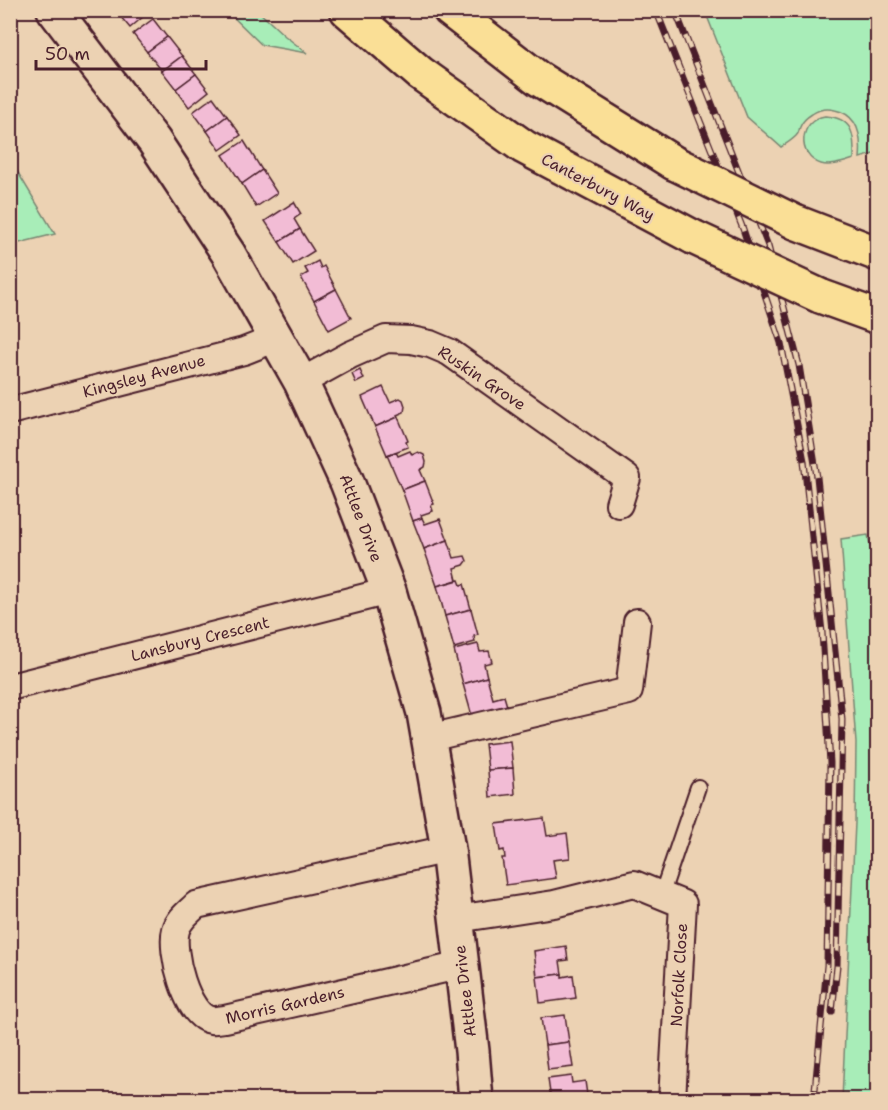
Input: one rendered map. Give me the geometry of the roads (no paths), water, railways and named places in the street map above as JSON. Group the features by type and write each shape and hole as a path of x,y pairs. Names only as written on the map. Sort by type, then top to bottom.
{"highway":[{"name":"Canterbury Way","path":"346,10 420,73 524,147 693,237 820,296 878,317"},
{"path":"450,10 539,79 674,163 795,222 878,254"}],"street":[{"name":"Attlee Drive","path":"54,10 147,133 228,253 301,382 348,482 389,591 424,713 448,849 476,1100"},
{"name":"Kingsley Avenue","path":"10,411 244,351 277,338"},
{"name":"Ruskin Grove","path":"301,382 350,355 386,339 411,340 430,344 449,352 627,478 619,504"},
{"name":"Lansbury Crescent","path":"10,687 389,591"},
{"path":"429,738 629,691 637,622"},
{"name":"Morris Gardens","path":"448,849 196,905 181,919 175,932 175,949 183,989 192,1006 199,1014 210,1020 225,1019 462,964"},
{"name":"Norfolk Close","path":"457,919 554,904 634,884 683,904 672,1100"}],"lane":[{"path":"662,896 698,787"}],"railway":[{"path":"656,10 743,229 781,343 804,461 822,632 830,763 827,965 814,1100"},
{"path":"675,10 768,246 799,365 817,477 842,719 837,966 832,1012"}]}
